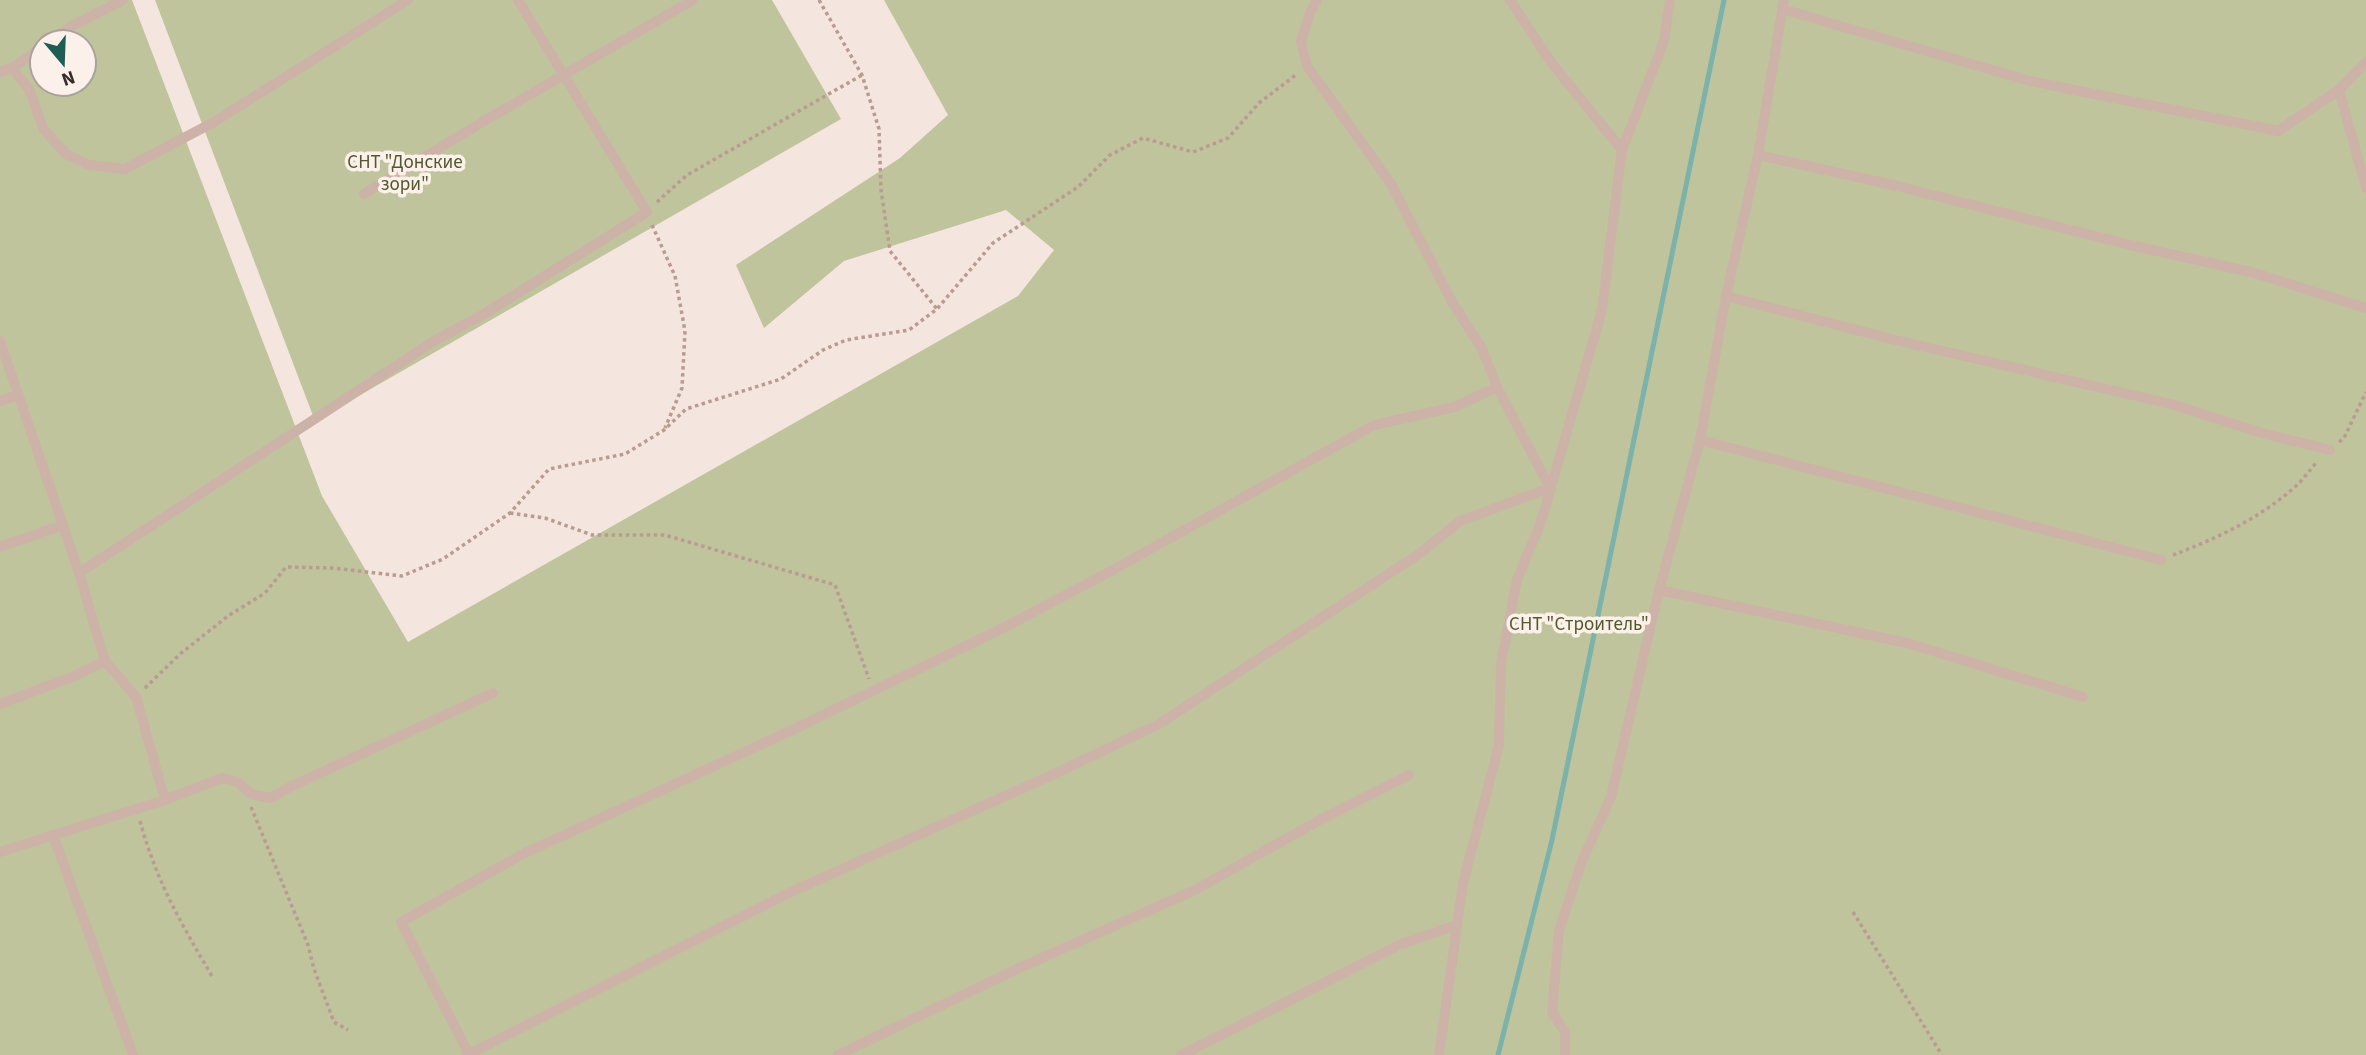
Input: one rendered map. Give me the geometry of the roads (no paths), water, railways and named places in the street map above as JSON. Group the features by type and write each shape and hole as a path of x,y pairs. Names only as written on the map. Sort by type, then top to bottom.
{"lane":[{"path":"69,28 122,0"},
{"path":"12,68 29,89 44,130 66,154 89,165 125,169 214,122 408,0"},
{"path":"79,573 434,341 484,314 646,212 518,0"},
{"path":"364,194 694,0"},
{"path":"1317,0 1310,12 1301,43 1307,66 1391,184 1451,300 1482,349 1497,387 1550,488"},
{"path":"1510,0 1550,61 1622,150"},
{"path":"1439,1055 1463,883 1499,745 1502,663 1517,580 1541,522 1602,310 1622,150 1664,41 1670,0"},
{"path":"1565,1055 1565,1032 1552,1012 1559,930 1581,863 1611,797 1659,590 1700,440 1726,296 1758,155 1783,5 2030,81 2278,131 2339,90 2366,62"},
{"path":"0,72 12,68 28,57"},
{"path":"2339,90 2366,188"},
{"path":"1758,155 2251,272 2366,307"},
{"path":"1726,296 1921,346 2171,404 2262,433 2330,450"},
{"path":"0,341 79,573 105,661 136,697 165,800"},
{"path":"1497,387 1455,407 1374,425 1100,578 873,691 525,853 401,922 468,1054 791,892 1159,724 1419,554 1460,521 1550,488"},
{"path":"0,401 19,395"},
{"path":"1700,440 2161,560"},
{"path":"0,547 63,525"},
{"path":"1659,590 1907,643 2083,697"},
{"path":"0,704 72,677 105,661"},
{"path":"0,852 165,800 222,778 238,782 251,794 271,798 493,693"},
{"path":"838,1055 1015,970 1195,890 1318,821 1409,775"},
{"path":"53,835 133,1055"},
{"path":"1181,1055 1401,944 1457,925"}],"waterway":[{"path":"1498,1055 1552,840 1724,0"}],"park label":[{"name":"СНТ \"Донские зори\"","path":"405,172"},
{"name":"СНТ \"Строитель\"","path":"1579,623"}]}
